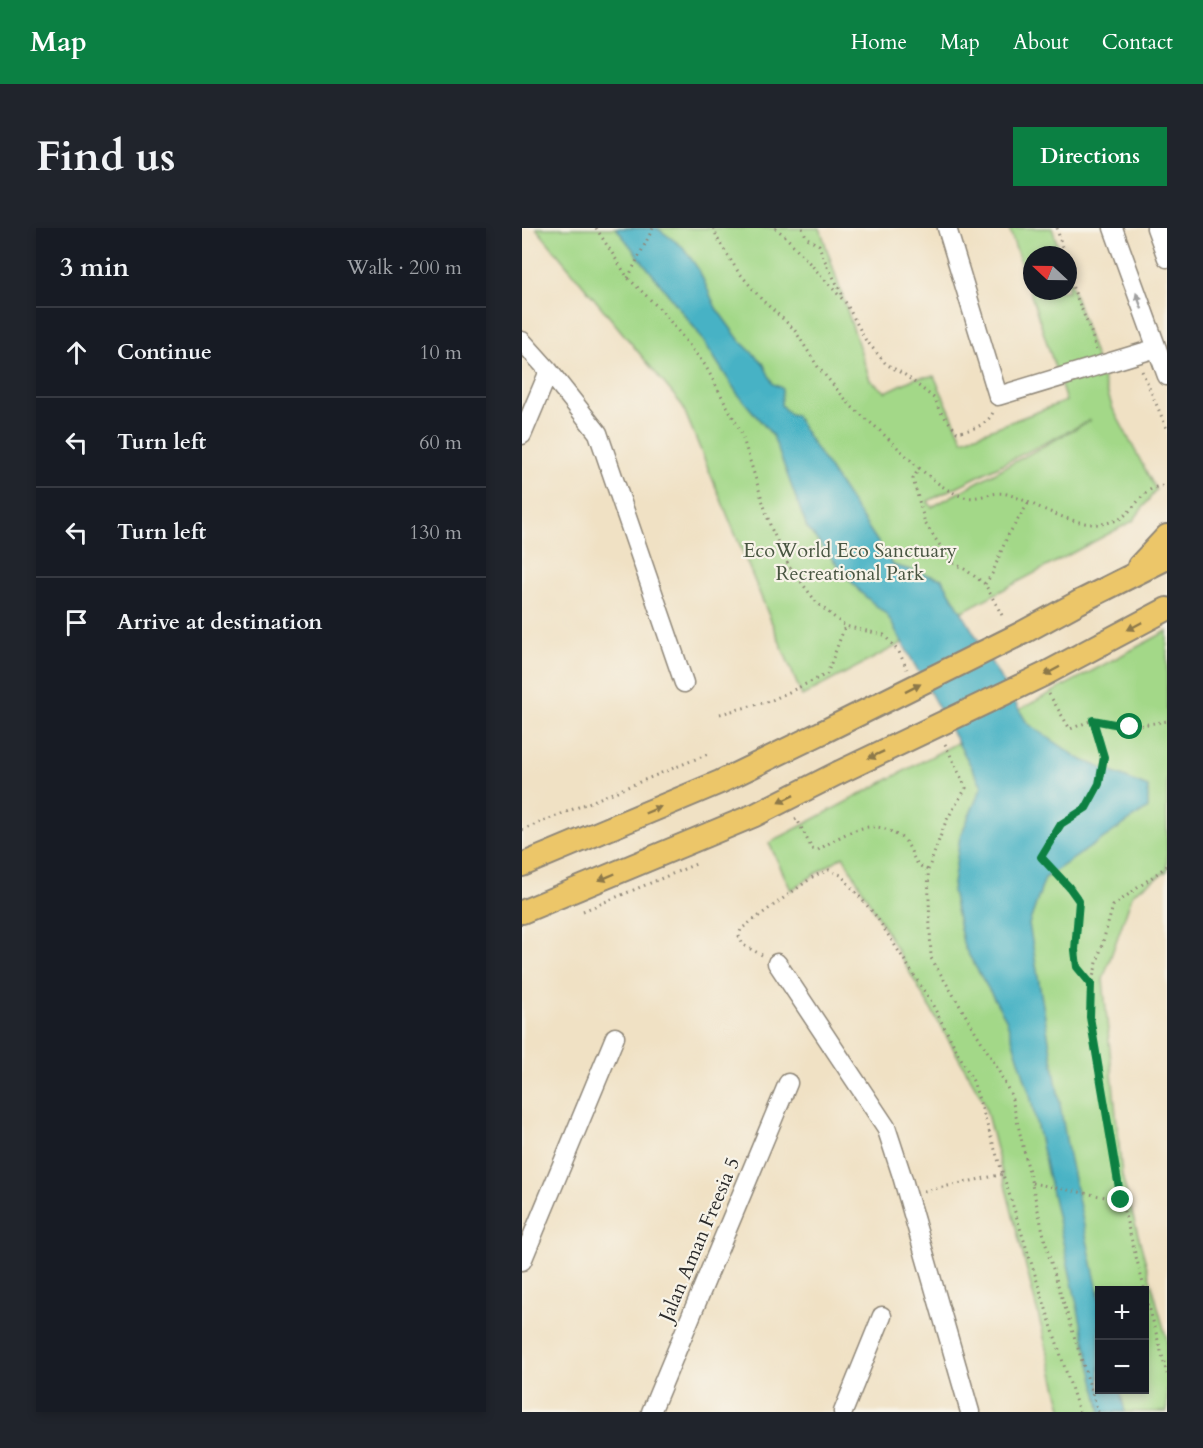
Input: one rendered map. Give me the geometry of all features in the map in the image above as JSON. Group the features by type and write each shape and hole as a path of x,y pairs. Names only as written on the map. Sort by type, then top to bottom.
{"main road":[{"path":"1130,576 1167,536"},
{"path":"522,865 720,782 1167,558"},
{"path":"522,912 745,819 1043,675 1167,609"}],"street":[{"path":"947,228 998,396 1157,348"},
{"path":"1113,228 1167,376"},
{"path":"1156,228 1167,258"},
{"path":"522,341 598,433 684,683"},
{"path":"522,435 549,371"},
{"path":"777,963 886,1127 908,1195 970,1412"},
{"path":"522,1261 615,1037"},
{"name":"Jalan Aman Freesia 5","path":"651,1412 788,1083"},
{"path":"843,1412 882,1316"}],"path":[{"path":"596,228 628,278 662,311 705,365 741,432 771,528 789,566 818,603 845,626 884,635 899,652 909,672"},
{"path":"628,278 653,228"},
{"path":"714,228 717,238 737,270 762,300 794,329 818,367 852,407 936,483 963,497 1003,493 1088,524 1105,523 1122,518 1147,491 1159,486 1167,487"},
{"path":"776,228 846,303"},
{"path":"802,228 807,238 819,245 865,339 886,364 905,375 935,399 939,410 957,432 970,431 991,418 998,396"},
{"path":"1058,228 1062,246"},
{"path":"1077,298 1091,332 1100,365"},
{"path":"1135,355 1167,429"},
{"path":"919,468 913,479 925,523 950,561 985,584 1005,621"},
{"path":"985,584 992,574 1007,537 1029,502"},
{"path":"720,714 770,701 827,674 845,626"},
{"path":"1046,690 1070,729 1093,720 1130,727 1167,722"},
{"path":"1091,984 1077,967 1075,950 1079,901 1041,857 1061,824 1086,808 1099,784 1104,757 1093,720"},
{"path":"944,742 966,788 946,821 928,870 931,958 995,1064 1011,1095 1048,1253 1098,1412"},
{"path":"522,830 708,754"},
{"path":"788,823 797,819 812,849 818,850 863,827 885,827 906,841 914,860 919,866 928,870"},
{"path":"574,914 700,862"},
{"path":"1167,866 1113,906 1091,984 1090,1017 1121,1200 1167,1374"},
{"path":"777,963 742,945 739,936 741,929 814,876 829,870 841,875 876,915 930,1000 973,1081 1079,1412"},
{"path":"908,1195 1004,1174"},
{"path":"1032,1183 1121,1200"}],"green space":[{"name":"EcoWorld Eco Sanctuary Recreational Park","path":"536,228 820,228 870,380 886,392 915,378 934,376 963,440 1066,401 1033,300 1076,300 1113,409 1156,490 1133,521 802,696 682,405","holes":["1091,420 932,507 928,501"]},
{"name":"EcoWorld Eco Sanctuary Recreational Park","path":"1009,228 1052,228 1058,246 1023,246 1023,270"},
{"path":"1167,631 1167,871 1133,893 1103,979 1122,1176 1167,1340 1167,1412 1063,1412 984,1102 843,856 791,890 769,843"}],"water":[{"path":"616,228 657,228 683,247 699,270 716,308 740,341 763,363 773,384 782,388 781,405 788,413 796,416 893,565 942,579 1027,723 1080,759 1148,787 1148,808 1045,878 1029,924 1068,1151 1097,1286 1095,1286 1095,1385 1030,1095 1006,1019 964,947 952,891 960,837 982,786 887,615 860,592 807,528 773,436 737,393 697,331"},
{"path":"1097,1394 1121,1394 1125,1412 1101,1412"}],"route":[{"path":"1121,1200 1090,1017 1091,984 1077,967 1075,950 1079,901 1041,857 1061,824 1086,808 1099,784 1104,757 1093,720 1130,727"}]}
